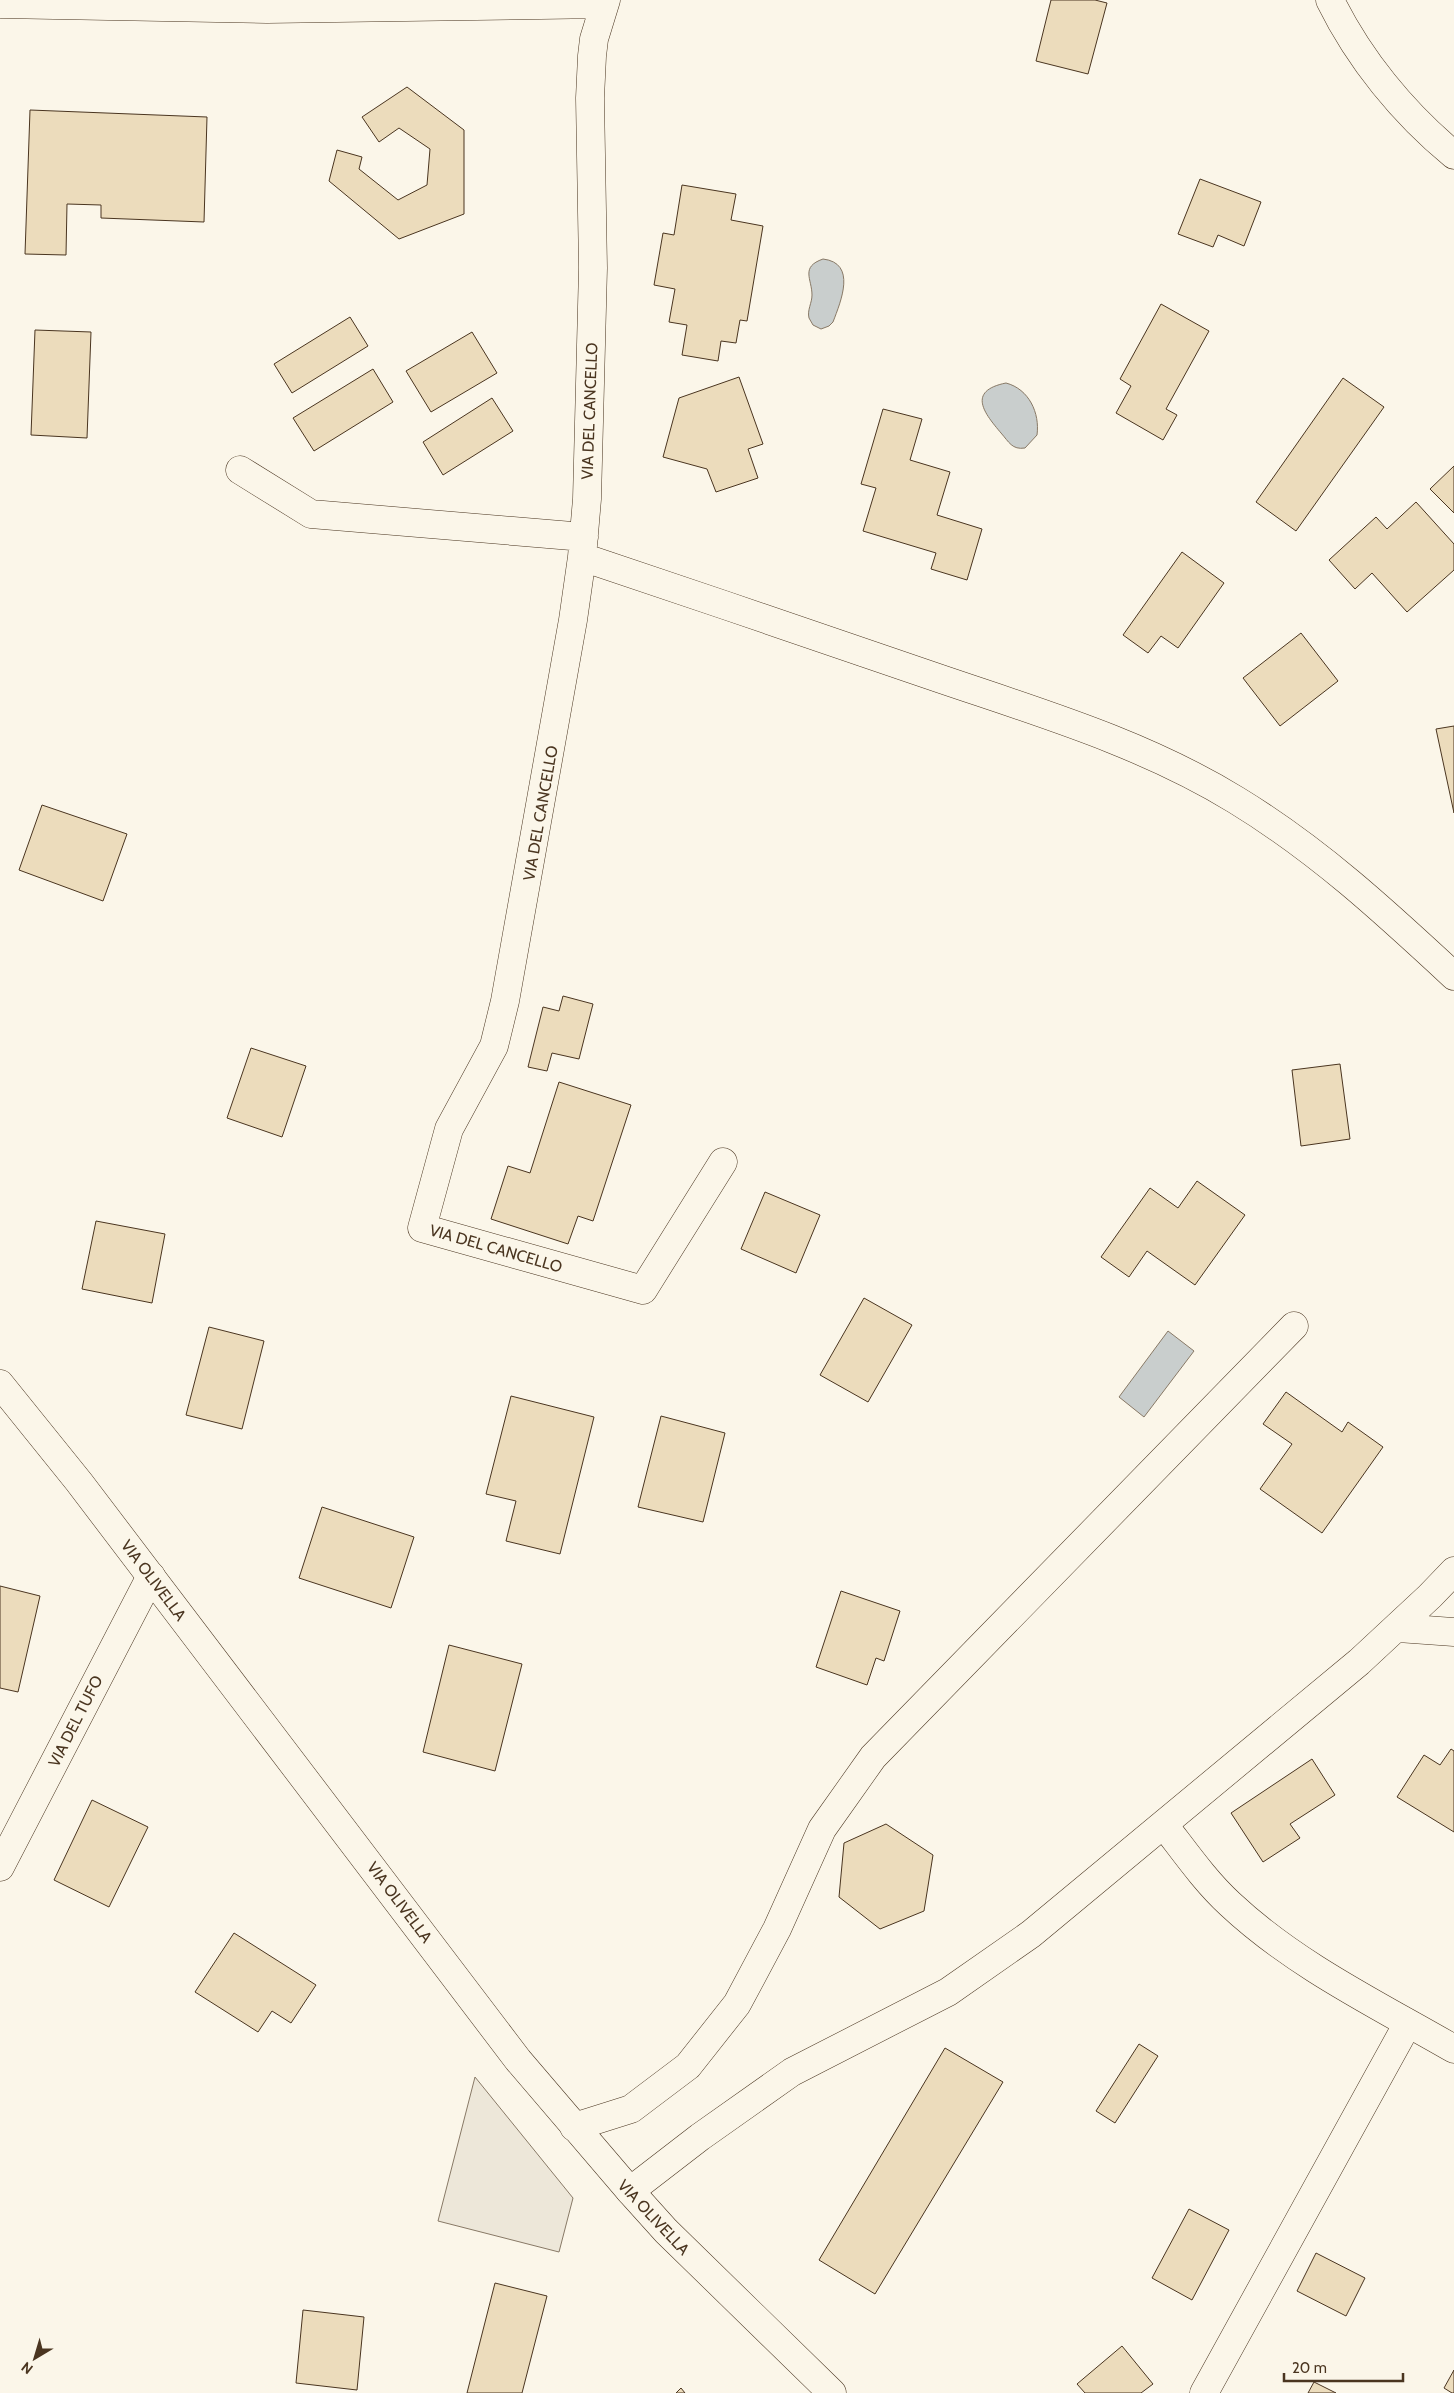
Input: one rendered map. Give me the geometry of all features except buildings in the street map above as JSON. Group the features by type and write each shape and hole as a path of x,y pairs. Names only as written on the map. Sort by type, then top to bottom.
{"street":[{"path":"1330,0 1348,34 1394,96 1425,130 1454,155"},
{"name":"VIA DEL CANCELLO","path":"0,4 267,9 605,2 594,39 590,98 593,268 583,547 574,620 505,1002 494,1046 450,1128 422,1228 644,1290 722,1162"},
{"path":"240,470 311,514 583,547 1058,719 1163,762 1236,800 1321,857 1367,895 1454,976"},
{"path":"574,2127 631,2109 688,2066 737,2004 777,1929 822,1829 873,1757 1294,1326"},
{"name":"VIA OLIVELLA","path":"0,1384 47,1440 518,2060 630,2191 718,2284 832,2393"},
{"path":"630,2191 700,2137 792,2072 831,2050 914,2010 979,1973 1031,1934 1398,1628 1454,1571"},
{"name":"VIA DEL TUFO","path":"0,1867 151,1576"},
{"path":"1398,1628 1454,1632"},
{"path":"1164,1825 1209,1883 1265,1935 1303,1962 1454,2049"},
{"path":"1204,2393 1408,2023"}],"shaded area":[{"path":"823,259 834,262 840,268 844,284 840,304 833,322 821,329 813,325 809,318 812,289 809,270 816,262"},
{"path":"1006,383 1014,386 1027,396 1035,410 1037,435 1025,448 1014,447 1009,442 989,418 982,404 986,392"},
{"path":"1168,1331 1194,1351 1144,1417 1119,1397"},
{"path":"475,2077 573,2198 559,2252 438,2221"}]}
